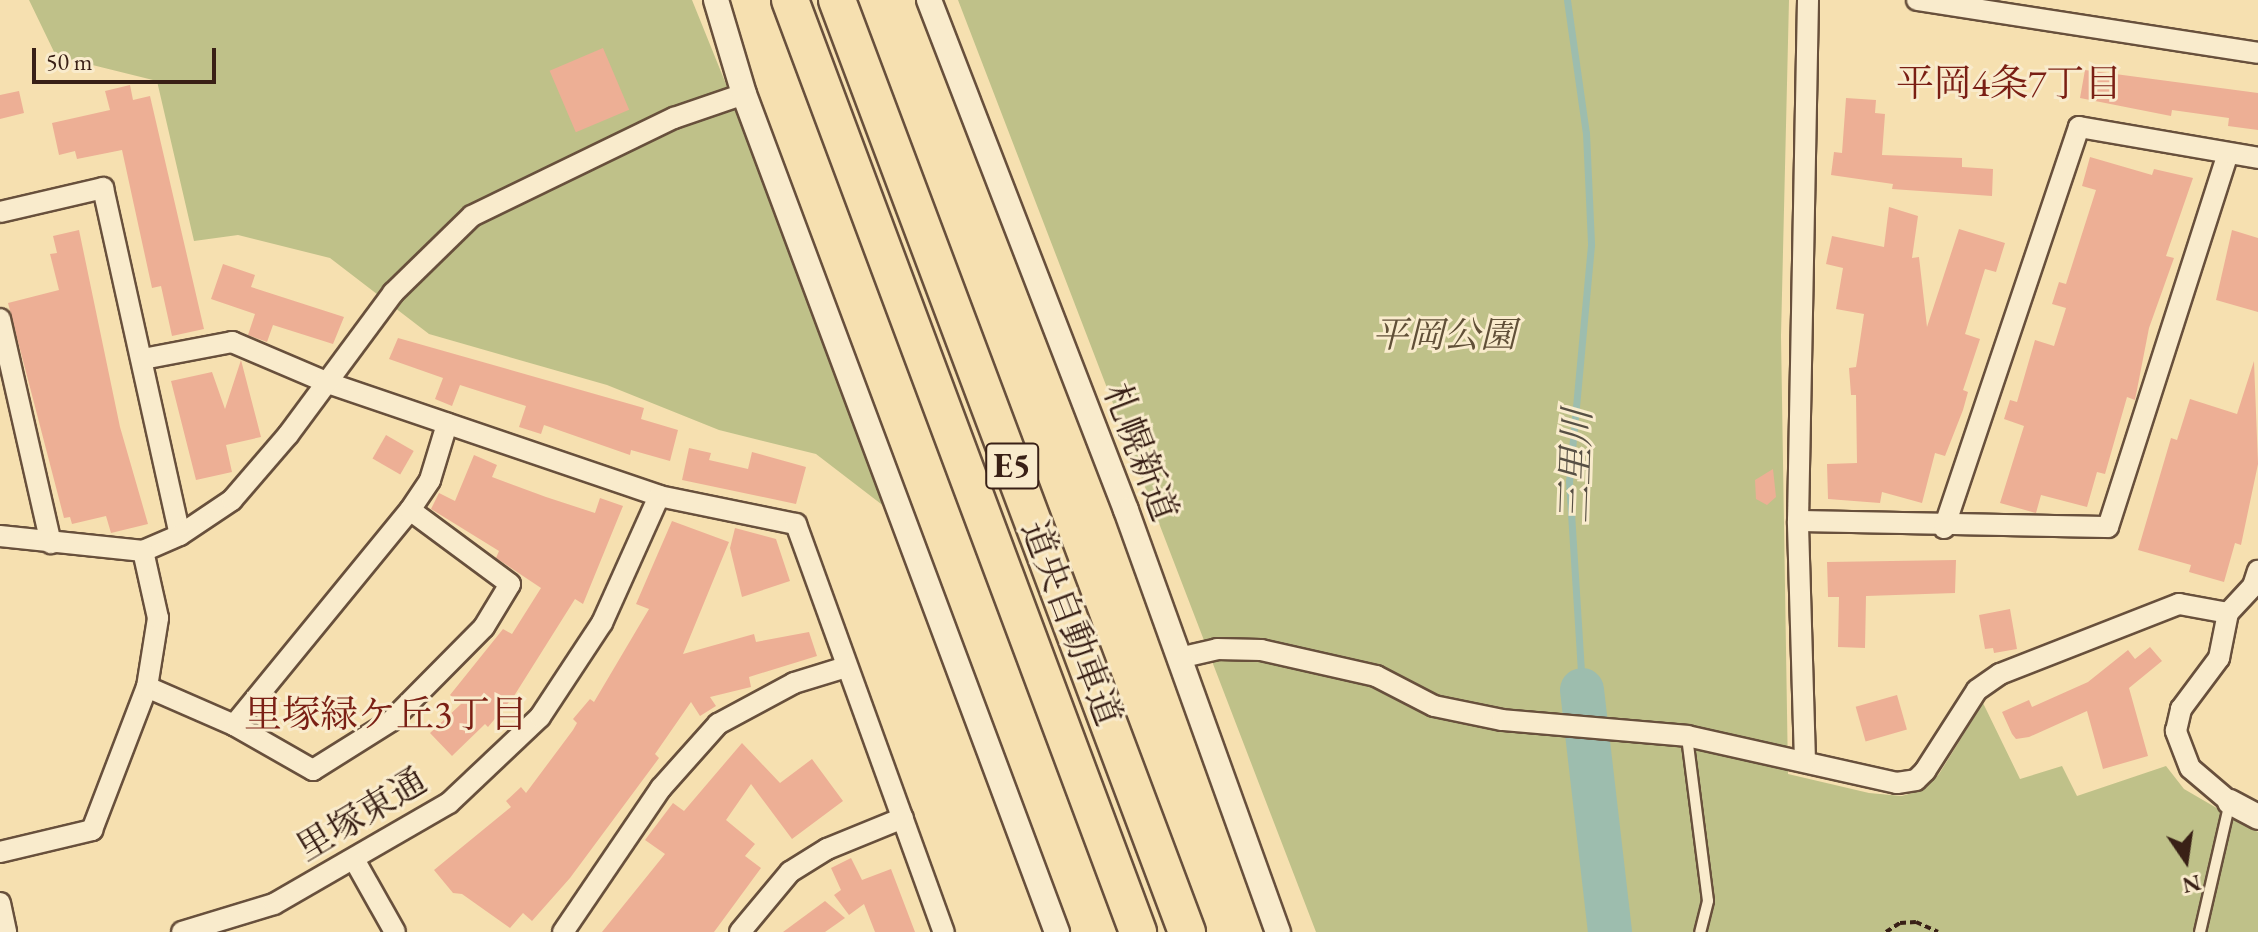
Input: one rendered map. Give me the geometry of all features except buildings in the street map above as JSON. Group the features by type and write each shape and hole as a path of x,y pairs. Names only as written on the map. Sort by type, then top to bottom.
{"highway":[{"name":"道央自動車道","path":"790,0 1138,932"},
{"name":"道央自動車道","path":"837,0 1187,932"}],"street":[{"path":"716,0 744,94 1057,932"},
{"name":"札幌新道","path":"929,0 1179,658 1278,932"},
{"path":"1805,761 1798,521 1808,0"},
{"path":"1917,0 2258,53"},
{"path":"0,536 143,551 180,535 232,500 328,383 393,293 472,216 674,118 744,94"},
{"path":"1944,528 2079,127 2258,158"},
{"path":"1798,521 1944,528 2108,527 2228,154"},
{"path":"0,212 103,188 180,535"},
{"path":"0,319 51,543"},
{"path":"143,359 232,342 328,383 659,496 796,524 944,932"},
{"path":"234,725 410,510 430,480 447,424"},
{"name":"里塚東通","path":"182,932 274,904 355,861 449,803 540,717 602,623 659,496"},
{"path":"147,687 234,725 313,770 391,721 484,627 510,584 410,510"},
{"path":"0,852 92,830 147,687 158,618 143,551"},
{"path":"2258,571 2253,586 2228,613 2219,658 2181,709 2176,731 2190,768 2230,802 2258,817"},
{"path":"1179,658 1217,649 1261,650 1376,676 1434,706 1555,725 1636,729 1687,736 1897,783 1916,780 1977,690 2000,674 2179,604 2228,613"},
{"path":"563,932 661,788 718,724 794,683 846,667"},
{"path":"740,932 790,872 827,849 903,818"},
{"path":"355,861 395,932"},
{"path":"0,903 6,932"}],"lane":[{"path":"1687,736 1708,901 1700,932"},
{"path":"2200,932 2230,802"}],"path":[{"path":"1886,932 1900,923 1916,922 1938,932"}],"green space":[{"path":"29,0 692,0 850,391 885,507 816,454 719,430 607,385 429,334 330,258 238,235 194,241 157,81 56,56"},
{"name":"平岡公園","path":"958,0 1789,0 1781,336 1788,774 1869,793 1902,796 1922,790 1939,774 1983,703 2020,779 2062,766 2077,796 2166,766 2184,789 2258,832 2258,932 1316,932"}],"waterway":[{"name":"三里川","path":"1567,0 1586,133 1591,245 1569,481 1582,690"},
{"name":"三里川","path":"1582,690 1610,932"}],"district":[{"name":"平岡4条7丁目","path":"2009,83"},
{"name":"里塚緑ケ丘3丁目","path":"386,714"}]}
